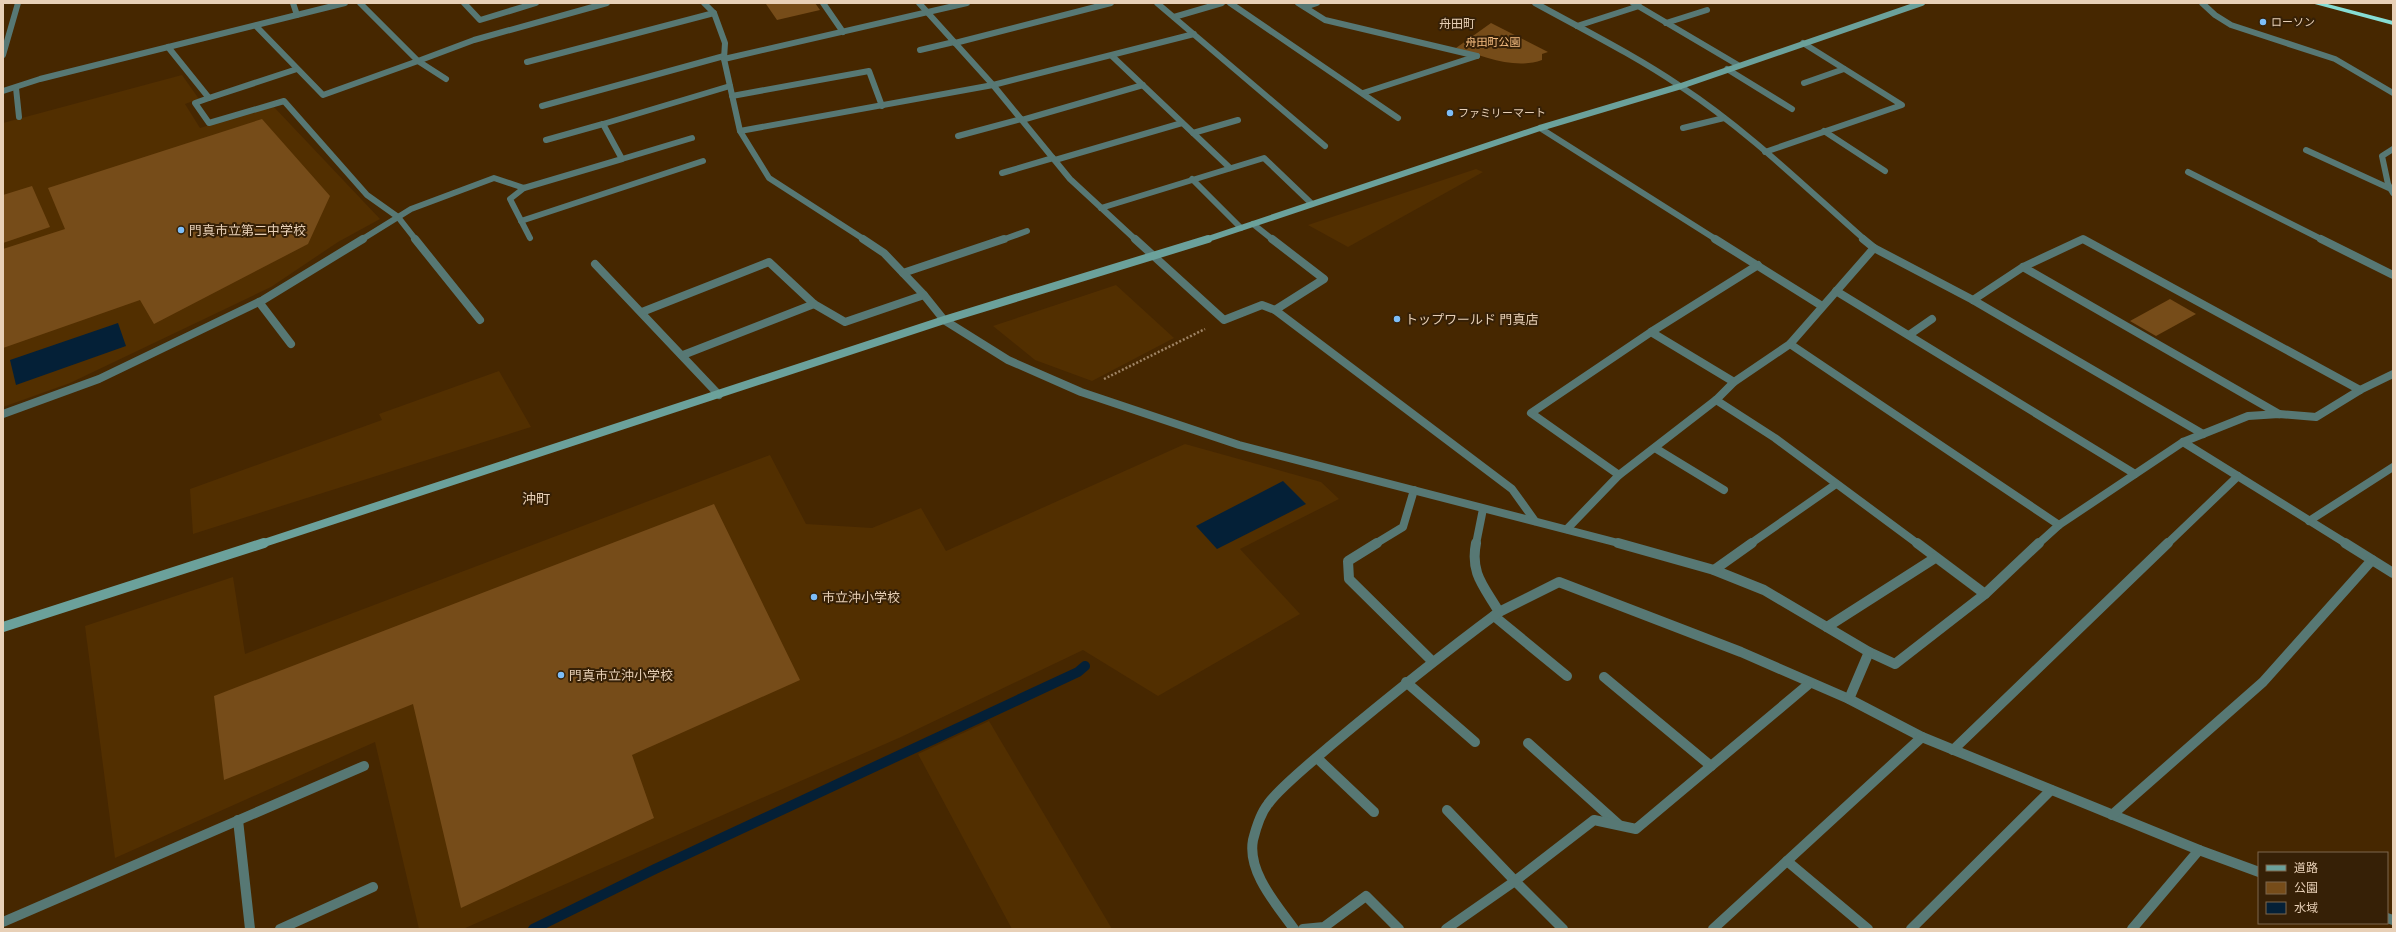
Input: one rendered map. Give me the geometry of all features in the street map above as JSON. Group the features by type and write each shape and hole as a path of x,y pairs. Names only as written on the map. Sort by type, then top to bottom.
{"highway":[{"path":"2315,3 2393,23"},
{"path":"2340,3 2393,16"}],"street":[{"path":"3,55 18,3"},
{"path":"293,3 297,15"},
{"path":"3,91 40,79 345,3"},
{"path":"360,3 418,62 446,79"},
{"path":"464,3 480,20 536,3"},
{"path":"256,26 323,95 418,62 474,40 607,3"},
{"path":"704,3 714,13 726,43 724,57 740,132 769,178 848,228 884,253 924,295 944,320 1008,360 1081,392 1239,445 1483,509 1567,529 1714,570 1764,590 1869,652 1895,664 1984,594 2059,525 2183,442 2248,416 2278,414 2316,417 2360,390 2393,374"},
{"path":"823,3 843,32"},
{"path":"919,3 993,85 1070,179 1153,257 1224,320 1262,305 1275,310 1512,489 1534,521"},
{"path":"542,106 724,57 843,32 967,3"},
{"path":"920,50 954,43 1111,3"},
{"path":"1157,3 1325,146"},
{"path":"1174,17 1222,3"},
{"path":"1230,3 1398,118"},
{"path":"1298,3 1325,20 1478,56 1363,94"},
{"path":"1305,8 1317,3"},
{"path":"1535,3 1681,86 1724,118 1765,152 1874,248 1973,300 2203,434"},
{"path":"1633,3 1738,65"},
{"path":"3,627 719,395 944,320 1153,257 1540,128 1681,86 1738,65 1922,3"},
{"path":"2202,3 2209,12 2247,32 2335,59 2393,93"},
{"path":"1577,26 1639,6"},
{"path":"1666,23 1707,10"},
{"path":"527,62 714,13"},
{"path":"740,132 993,85 1194,34"},
{"path":"1765,152 1902,105 1803,43"},
{"path":"168,47 209,98"},
{"path":"1112,56 1230,168"},
{"path":"297,69 195,103 209,123 284,101 367,195 398,217 480,320"},
{"path":"1727,69 1792,109"},
{"path":"1804,83 1844,69"},
{"path":"732,96 869,71 882,106"},
{"path":"958,136 1022,120 1143,85"},
{"path":"546,140 730,86"},
{"path":"16,88 19,117"},
{"path":"1683,128 1724,118"},
{"path":"1193,133 1238,120"},
{"path":"1002,172 1182,123"},
{"path":"602,124 622,159"},
{"path":"1540,128 1822,306"},
{"path":"1824,131 1885,171"},
{"path":"530,238 510,199 524,188 692,138"},
{"path":"2392,191 2382,156 2393,149"},
{"path":"2306,150 2392,191"},
{"path":"1101,208 1264,158 1312,204"},
{"path":"521,221 703,162"},
{"path":"2188,172 2393,275"},
{"path":"3,414 99,379 259,302 411,209 494,178 524,188"},
{"path":"1192,179 1241,228"},
{"path":"1252,224 1324,279 1275,310"},
{"path":"903,273 1027,231"},
{"path":"1973,300 2023,267 2083,239 2360,390"},
{"path":"1567,529 1619,475 1716,400 1734,382 1790,344 1874,248"},
{"path":"642,312 769,262 814,304 845,322 924,295"},
{"path":"595,264 683,355 719,395"},
{"path":"1619,475 1531,413 1651,332 1758,266"},
{"path":"2023,267 2278,414"},
{"path":"1836,291 2135,474"},
{"path":"259,302 291,344"},
{"path":"683,355 814,304"},
{"path":"1909,336 1932,319"},
{"path":"1651,332 1734,382"},
{"path":"1790,344 2059,525"},
{"path":"1716,400 1775,438 1984,594"},
{"path":"2183,442 2393,573"},
{"path":"1655,448 1724,490"},
{"path":"2309,520 2393,467"},
{"path":"1953,750 2238,476"},
{"path":"1714,570 1836,484"},
{"path":"1414,490 1404,527 1348,561 1349,579 1432,661"},
{"path":"1483,509 1473,559 1476,573 1497,614 1567,676"},
{"path":"1827,627 1935,558"},
{"path":"2112,815 2263,682 2372,560"},
{"path":"1294,929 1265,887 1253,858 1253,841 1261,815 1268,803 1317,758 1432,661 1497,614 1559,582 1741,652 1849,699 1922,737 2199,850 2258,872"},
{"path":"1849,699 1869,652"},
{"path":"1604,678 1711,766"},
{"path":"1406,682 1475,742"},
{"path":"1446,929 1515,881 1594,820 1636,829 1810,682"},
{"path":"1713,929 1922,737"},
{"path":"1528,743 1618,824"},
{"path":"1317,758 1374,812"},
{"path":"3,922 364,766"},
{"path":"1912,929 2051,790"},
{"path":"1447,810 1563,929"},
{"path":"238,820 250,929"},
{"path":"2132,929 2199,850"},
{"path":"1787,861 1868,929"},
{"path":"280,929 373,888"},
{"path":"1303,929 1324,927 1366,896 1399,929"}],"path":[{"path":"1081,392 1169,345 1224,320"}],"shaded area":[{"name":"門真市立第二中学校","path":"182,75 199,99 185,104 200,128 273,106 380,219 338,242 271,287 70,383 3,407 3,123"},
{"path":"1476,169 1483,172 1348,247 1308,225"},
{"path":"1116,285 1174,338 1092,381 1035,360 993,326"},
{"path":"499,371 531,427 193,534 190,489 382,420 379,414"},
{"name":"門真市立沖小学校","path":"1185,444 1321,482 1339,499 1240,549 1300,614 1158,696 1083,650 901,737 463,929 419,929 375,742 115,858 85,626 233,577 245,654 770,455 806,524 872,528 921,508 946,551"},
{"path":"989,721 1112,929 1012,929 918,754"}],"green space":[{"path":"815,3 820,10 777,20 766,4"},
{"name":"舟田町公園","path":"1491,23 1548,52 1542,54 1542,60 1531,63 1510,63 1456,48"},
{"path":"262,119 330,196 308,244 154,324 140,300 3,348 3,249 65,229 48,188"},
{"path":"32,186 50,227 3,243 3,195"},
{"path":"2170,299 2196,314 2156,336 2130,321"},
{"path":"714,504 800,680 632,755 654,818 461,908 413,704 224,780 214,696"}],"water":[{"path":"118,323 126,346 16,385 10,360"},
{"path":"1283,481 1306,504 1217,549 1196,526"}],"waterway":[{"path":"533,929 655,869 1078,672 1085,666"}],"place":[{"name":"ローソン","path":"2263,22"},
{"name":"ファミリーマート","path":"1450,113"},
{"name":"門真市立第二中学校","path":"181,230"},
{"name":"トップワールド 門真店","path":"1397,319"},
{"name":"市立沖小学校","path":"814,597"},
{"name":"門真市立沖小学校","path":"561,675"}],"district":[{"name":"舟田町","path":"1457,24"},
{"name":"沖町","path":"536,499"}]}
